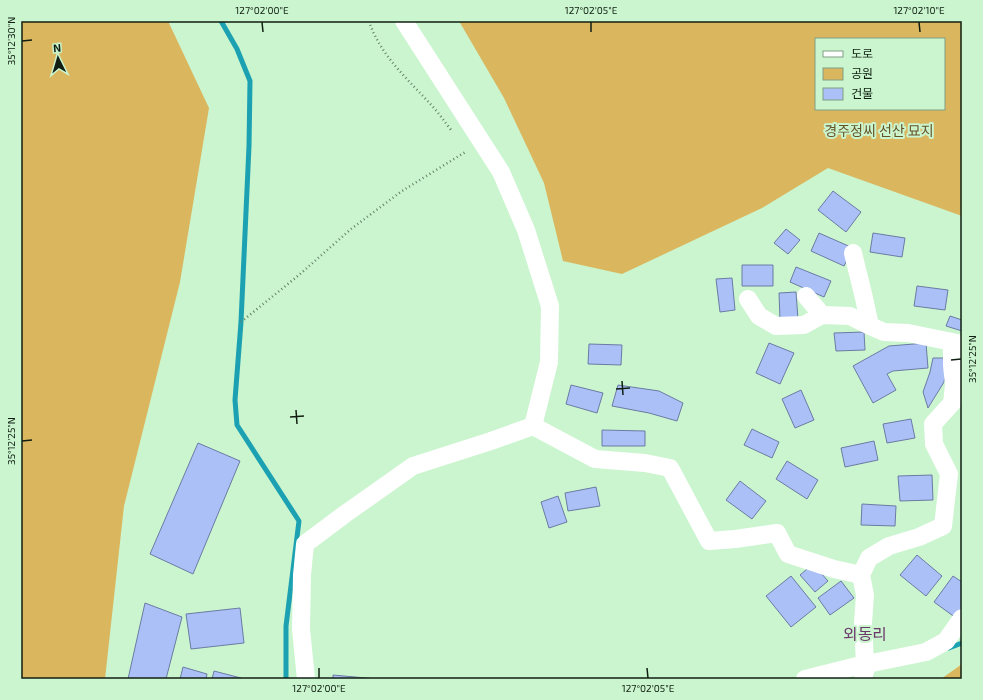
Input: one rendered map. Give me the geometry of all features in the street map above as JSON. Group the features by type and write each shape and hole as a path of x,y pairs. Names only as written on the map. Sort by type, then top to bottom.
{"street":[{"path":"404,21 474,146 501,172 526,230 550,306 549,362 533,426"},
{"path":"853,253 870,326"},
{"path":"806,296 822,315"},
{"path":"748,298 759,316 776,326 804,325 822,315 850,316 884,332 908,333 957,343 952,365 954,385 952,403 933,424 934,444 949,474 943,526 919,537 890,546 869,558 861,575 865,595 863,623 865,669"},
{"path":"306,679 301,629 302,575 306,544 345,514 413,466 533,426 595,459 645,463 670,468 710,541 777,533 788,554 834,569 861,575"},
{"path":"805,679 865,669 926,652 946,641 962,618"}],"path":[{"path":"369,21 373,35 400,73 434,108 453,133"},
{"path":"463,145 474,146"},
{"path":"241,322 299,275 351,229 402,191 474,146"}],"green space":[{"path":"21,21 168,21 209,108 180,282 124,506 105,679 21,679"},
{"name":"경주정씨 선산 묘지","path":"459,21 962,21 962,216 828,168 762,208 622,274 563,261 544,183 504,98"},
{"path":"962,664 962,679 941,679"}],"building":[{"path":"833,191 861,212 846,232 818,210"},
{"path":"786,229 800,240 788,254 774,243"},
{"path":"819,233 853,248 844,266 811,251"},
{"path":"873,233 905,238 902,257 870,252"},
{"path":"742,265 773,265 773,286 742,286"},
{"path":"796,267 831,281 824,297 790,282"},
{"path":"732,278 735,310 720,312 716,279"},
{"path":"917,286 948,290 945,310 914,306"},
{"path":"796,292 798,319 780,320 779,293"},
{"path":"950,316 962,320 962,331 946,326"},
{"path":"864,332 865,350 836,351 834,333"},
{"path":"769,343 794,353 780,384 756,373"},
{"path":"926,343 928,368 893,371 887,374 896,390 873,403 853,366 889,346"},
{"path":"589,344 622,345 621,365 588,364"},
{"path":"933,358 948,358 944,382 928,408 923,392"},
{"path":"571,385 603,393 597,413 566,404"},
{"path":"618,385 659,391 683,403 677,421 649,413 612,406"},
{"path":"801,390 814,420 795,428 782,399"},
{"path":"911,419 915,438 887,443 883,424"},
{"path":"752,429 779,442 772,458 744,445"},
{"path":"602,430 645,431 645,446 602,446"},
{"path":"874,441 878,460 845,467 841,448"},
{"path":"198,443 240,461 193,574 150,554"},
{"path":"787,461 818,480 807,499 776,479"},
{"path":"932,475 933,500 900,501 898,476"},
{"path":"740,481 766,501 752,519 726,500"},
{"path":"596,487 600,506 568,511 565,493"},
{"path":"558,496 567,522 549,528 541,502"},
{"path":"862,504 896,506 895,526 861,525"},
{"path":"917,555 942,576 926,596 900,575"},
{"path":"813,564 828,581 815,592 800,575"},
{"path":"791,576 816,607 791,627 766,596"},
{"path":"953,576 962,582 962,610 956,618 934,602"},
{"path":"841,581 854,598 830,615 818,598"},
{"path":"145,603 182,617 166,679 128,679"},
{"path":"240,608 244,643 191,649 186,614"},
{"path":"183,667 207,674 206,679 180,679"},
{"path":"214,671 241,678 241,679 212,679"},
{"path":"333,675 377,679 333,679"}],"waterway":[{"path":"221,21 237,49 250,81 249,146 241,322 235,400 237,425 299,521 286,626 286,679"},
{"path":"949,648 962,643"}],"district":[{"name":"외동리","path":"865,634"}]}
